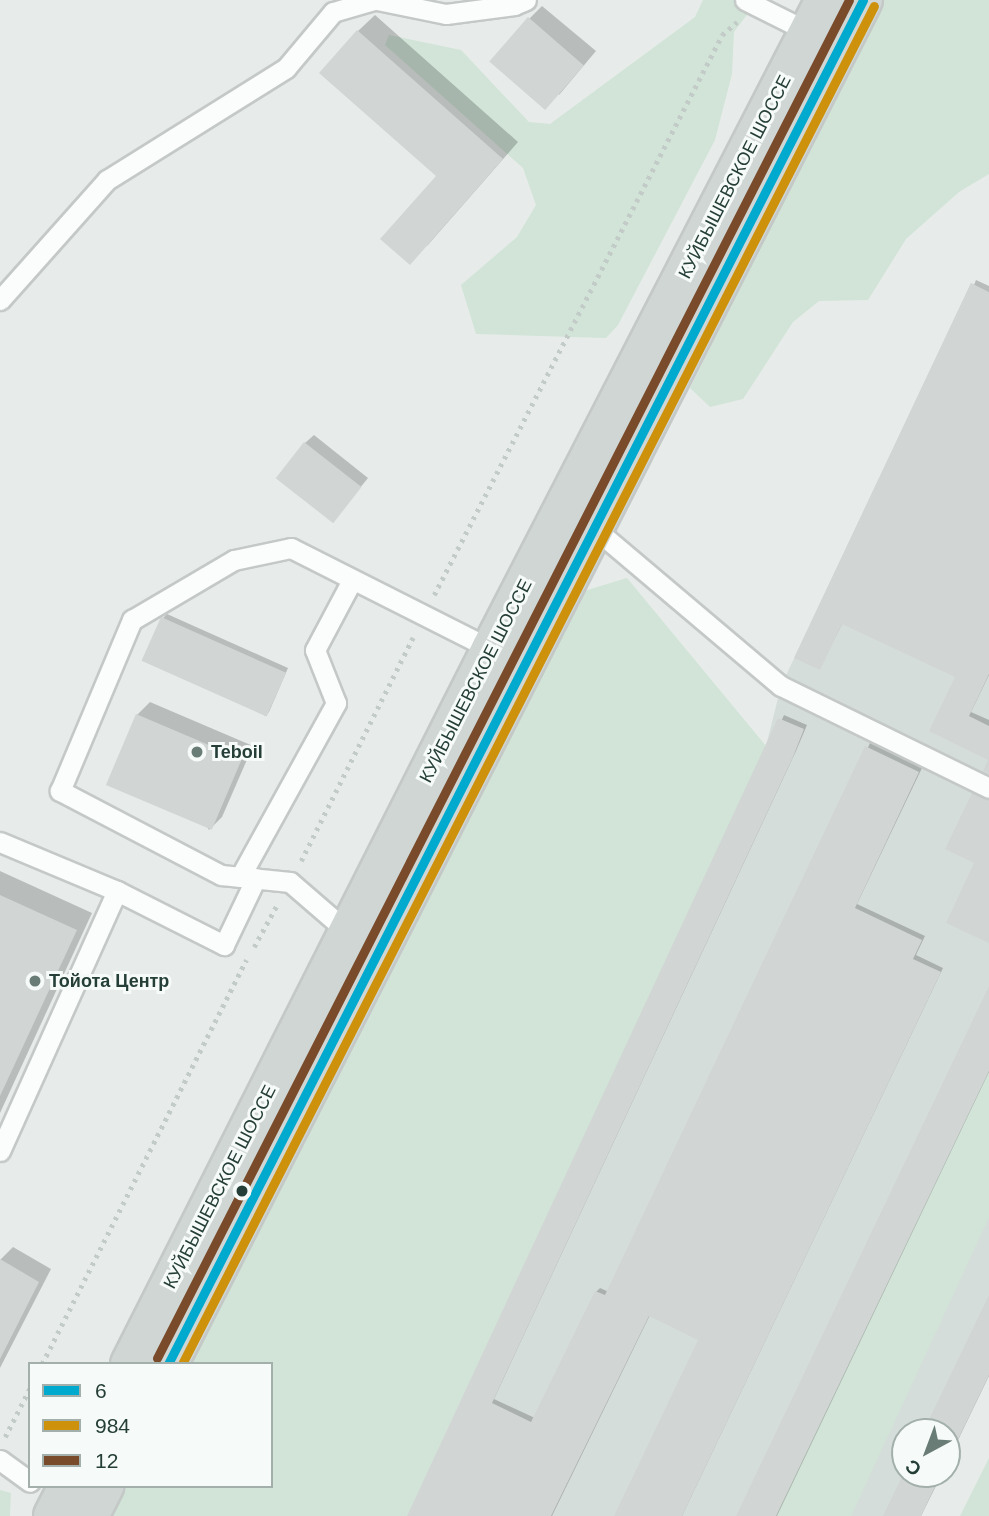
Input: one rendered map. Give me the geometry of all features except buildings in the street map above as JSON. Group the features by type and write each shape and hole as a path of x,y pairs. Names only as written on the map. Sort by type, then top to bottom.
{"main road":[{"name":"КУЙБЫШЕВСКОЕ ШОССЕ","path":"168,1362 595,529 766,185 863,0"},
{"name":"КУЙБЫШЕВСКОЕ ШОССЕ","path":"131,1362 491,649 817,16"},
{"path":"56,1499 97,1488"}],"lane":[{"path":"0,300 107,180 286,68 333,12 376,0 446,14 514,5 526,0"},
{"path":"750,3 817,16"},
{"path":"595,529 781,686 989,788"},
{"path":"349,933 290,882 221,875 60,791 132,620 234,559 291,548 491,649"},
{"path":"0,842 117,891 224,945 248,878 336,703 315,650 352,580"},
{"path":"0,1151 117,891"},
{"path":"0,1460 28,1480"},
{"path":"40,1488 56,1499"}],"path":[{"path":"43,1362 229,993 290,882 722,35 750,3"},
{"path":"0,1447 28,1392"}],"shaded area":[{"path":"971,283 989,292 989,1375 957,1418 891,1418 891,1488 934,1488 921,1516 407,1516 766,746 781,686"}],"green space":[{"path":"703,0 758,0 734,32 732,74 715,140 618,325 606,338 476,334 461,285 517,237 536,205 523,168 385,45 389,35 461,50 529,122 550,124 695,17"},
{"path":"884,0 989,0 989,174 959,192 906,239 868,300 819,301 793,322 743,399 710,407 690,388"},
{"path":"627,578 766,746 407,1516 111,1516 125,1488 273,1488 273,1362 190,1362 584,591"},
{"path":"989,1071 989,1217 896,1418 891,1418 891,1429 851,1516 776,1516"},
{"path":"989,1458 989,1516 960,1516"},
{"path":"0,1490 11,1493 10,1516 0,1516"}],"transit line":[{"name":"12","path":"157,1358 849,0"},
{"name":"6","path":"169,1362 863,0"},
{"name":"984","path":"183,1362 874,6"}],"place":[{"name":"Teboil","path":"197,752"},
{"name":"Тойота Центр","path":"35,981"}]}
